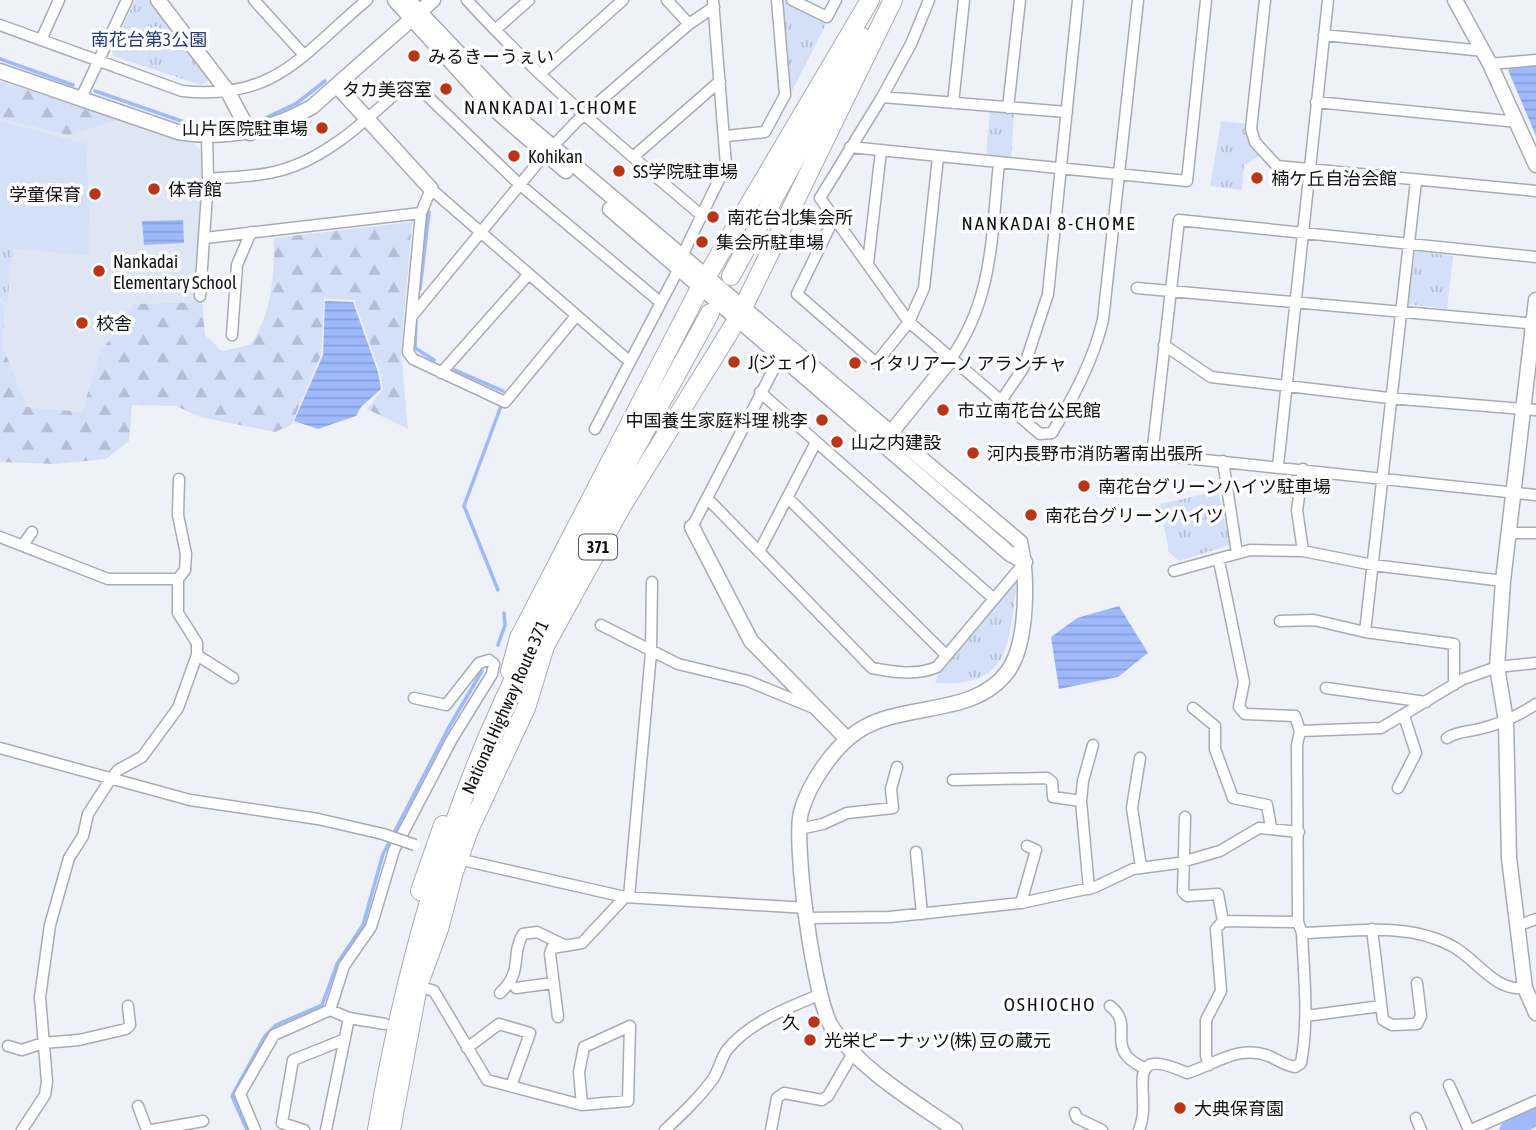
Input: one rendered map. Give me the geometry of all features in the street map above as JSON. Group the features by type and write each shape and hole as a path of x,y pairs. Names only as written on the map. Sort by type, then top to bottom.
{"highway":[{"name":"371","path":"457,790 519,638 704,282 870,0"},
{"path":"731,276 883,0"},
{"name":"371","path":"469,830 526,708 545,646 560,614 622,506 741,312 893,0"},
{"name":"National Highway Route 371","path":"377,1130 389,1061 414,956 449,839 486,742 533,640 710,313"},
{"name":"371","path":"391,1130 418,986 489,771 525,681 533,640"},
{"name":"371","path":"503,701 513,656"},
{"name":"371","path":"365,1130 423,848 486,742"},
{"path":"414,956 456,866"}],"street":[{"path":"41,40 59,0"},
{"path":"81,98 127,0"},
{"path":"158,0 228,92 250,133"},
{"path":"254,0 304,55"},
{"path":"346,0 355,10"},
{"path":"0,25 182,91 228,92 253,88 304,55 367,0"},
{"path":"395,0 416,16 548,151 684,263 886,438"},
{"path":"408,0 416,16"},
{"path":"0,71 178,132 207,136 250,133 289,120 338,88 433,0"},
{"path":"467,0 585,117 701,215"},
{"path":"495,30 528,0"},
{"path":"540,74 623,0"},
{"path":"667,0 688,24"},
{"path":"726,136 765,132 785,95 777,0"},
{"path":"792,0 827,17 836,0"},
{"path":"929,0 911,44 882,97 820,198 909,322 950,360 1040,433 1052,433 1093,357 1113,286 1120,174 1138,0"},
{"path":"953,103 964,0"},
{"path":"1008,108 1020,0"},
{"path":"1001,401 1024,367 1048,294 1078,0"},
{"path":"850,147 1187,181 1206,0"},
{"path":"1265,0 1251,129 1255,142 1277,166 1536,191"},
{"path":"1278,466 1328,0"},
{"path":"1455,0 1487,58 1536,165"},
{"path":"412,316 518,183 548,151 713,4"},
{"path":"595,429 660,302 684,263 701,215 726,165 726,136 713,4"},
{"path":"1324,34 1487,58 1536,60"},
{"path":"633,157 720,81"},
{"path":"208,179 274,172 290,167 316,155 365,120 405,85 417,86 518,183 660,302"},
{"path":"338,88 431,189 629,360"},
{"path":"882,97 1067,112"},
{"path":"1316,102 1518,122"},
{"path":"200,296 208,179 207,136"},
{"path":"867,263 881,151"},
{"path":"835,216 797,294 876,363 909,322 925,288 938,157"},
{"path":"886,438 969,333 985,292 999,163"},
{"path":"1365,632 1389,398 1416,181"},
{"path":"431,189 421,213 408,352 413,359 505,402 576,316"},
{"path":"205,238 421,213"},
{"path":"1536,257 1179,220 1153,447 1157,455 1278,466 1381,481 1536,495"},
{"path":"232,335 237,265 251,232"},
{"path":"441,373 528,275"},
{"path":"1138,288 1535,324"},
{"path":"1536,300 1530,410 1503,581 1497,667 1506,721 1509,858 1525,988 1536,1013"},
{"path":"741,312 781,355 1020,542 1025,562 1018,650 1009,670 995,685 980,695 860,729 847,739 807,795 799,829 807,913 820,995 831,1027 853,1053 955,1130"},
{"path":"1164,345 1211,377 1389,398 1530,410"},
{"path":"781,355 692,527 751,641 847,739"},
{"path":"760,392 993,598"},
{"path":"759,552 816,442"},
{"path":"1223,461 1237,553"},
{"path":"1303,469 1297,510 1303,551"},
{"path":"22,1130 45,1095 47,1083 40,997 50,925 69,858 83,836 88,814 110,780 118,770 142,757 178,708 197,656 197,643 178,614 178,579 185,570 187,554 177,514 179,479"},
{"path":"707,498 872,668 899,673 926,672 937,667 1025,562"},
{"path":"788,498 946,655"},
{"path":"23,545 32,532"},
{"path":"1510,533 1536,533"},
{"path":"0,537 108,579 178,579"},
{"path":"1174,571 1219,561 1237,553 1303,551 1373,565 1503,581"},
{"path":"1145,1069 1164,1061 1188,1073 1237,1053 1268,1056 1282,1065 1295,1068 1301,1063 1306,1016 1300,928 1297,770 1300,731 1295,716 1245,714 1239,708 1244,682 1219,561"},
{"path":"558,1017 550,954 552,948 582,943 627,897 651,653 652,582"},
{"path":"1280,621 1314,620 1365,632 1454,644 1454,685"},
{"path":"601,625 651,653 678,664 748,681 817,710"},
{"path":"197,656 233,678"},
{"path":"255,1130 240,1094 274,1035 315,1019 330,1010 344,966 358,950 371,927 394,850 452,740 492,674 494,664 489,660 479,663 446,705 414,698"},
{"path":"1300,731 1381,728 1454,685 1497,667 1536,663"},
{"path":"1326,688 1426,702"},
{"path":"1447,738 1454,733 1477,730 1506,721 1536,704"},
{"path":"1193,708 1215,726 1215,749 1233,798 1266,805 1271,827"},
{"path":"1398,788 1416,752 1404,716"},
{"path":"1089,889 1081,801 1083,781 1093,745"},
{"path":"0,748 190,800 318,819 383,834 423,848"},
{"path":"1140,758 1132,808 1141,867"},
{"path":"799,829 823,824 847,813 893,808 891,789 897,767"},
{"path":"953,780 1046,778 1052,782 1053,797 1081,801"},
{"path":"1185,817 1183,892 1187,896 1218,894 1223,921"},
{"path":"456,866 627,897 853,919 1021,903 1089,889 1141,867 1184,862 1220,851 1259,828 1299,831"},
{"path":"1021,903 1036,859 1036,850 1027,846"},
{"path":"916,852 922,914"},
{"path":"1517,926 1536,919"},
{"path":"1223,921 1300,928 1372,929 1423,935 1446,942 1466,953 1497,982 1512,989 1525,988"},
{"path":"1209,1065 1206,1056 1206,1020 1221,991 1216,929 1223,921"},
{"path":"1372,929 1383,1020 1392,1025 1417,1024 1421,1016 1417,983"},
{"path":"500,993 515,974 516,948 523,934 537,932 564,945"},
{"path":"516,988 553,983"},
{"path":"418,986 434,991 487,1080 582,1105 628,1101 630,1026 584,1047 579,1072 582,1105"},
{"path":"665,1130 700,1096 726,1051 739,1037 794,1005 820,995"},
{"path":"8,1046 22,1050 43,1043 68,1042 126,1029 130,1025 128,1006"},
{"path":"1110,1006 1123,1023 1122,1045 1126,1056 1145,1069"},
{"path":"1306,1016 1381,1006"},
{"path":"330,1010 349,1018 385,1024"},
{"path":"326,1130 349,1018"},
{"path":"467,1048 499,1024 530,1033 511,1086"},
{"path":"304,1130 282,1123 293,1060 343,1040"},
{"path":"771,1130 777,1098 783,1093 822,1100 828,1096 853,1053"},
{"path":"1139,1130 1145,1069"},
{"path":"1449,1086 1470,1130 1536,1101"},
{"path":"138,1106 149,1130 203,1121"},
{"path":"1074,1113 1077,1118 1102,1130"},
{"path":"1416,1118 1422,1130"}],"shaded area":[{"name":"Nankadai Elementary School","path":"0,81 193,143 202,152 196,302 133,304 99,355 82,412 27,407 3,347 5,306 0,302"}],"green space":[{"name":"南花台第3公園","path":"135,0 154,0 208,74 208,81 201,85 113,56 112,50"},
{"path":"785,0 828,20 789,97 780,6"},
{"path":"0,81 117,120 68,135 0,118"},
{"path":"990,111 1014,113 1011,159 986,157"},
{"path":"0,121 86,144 91,255 0,248"},
{"path":"1221,121 1249,124 1263,154 1244,165 1242,190 1210,186"},
{"path":"412,222 401,352 408,429 367,409 383,389 380,372 354,300 324,299 321,355 291,425 275,432 200,417 176,406 132,405 129,441 106,459 55,464 0,462 0,302 5,306 3,347 27,407 82,412 99,355 133,304 202,302 205,335 222,351 250,345 263,322 267,308 274,266 274,238"},
{"path":"0,248 13,249 7,304 0,298"},
{"path":"1414,251 1453,256 1447,309 1407,304"},
{"path":"1218,491 1230,545 1179,561 1169,552 1160,504"},
{"path":"1014,582 1017,583 1011,625 1002,658 992,670 979,678 960,683 935,683 940,670"}],"water":[{"path":"1513,66 1536,66 1536,136 1508,70"},
{"path":"183,220 184,243 144,245 142,221"},
{"path":"325,301 353,302 378,372 381,389 361,407 356,416 318,429 294,421 323,355"},
{"path":"1119,606 1148,653 1118,677 1059,689 1051,637 1077,618"}],"waterway":[{"path":"0,59 73,85"},
{"path":"259,121 297,103 325,81"},
{"path":"95,91 190,124 229,124"},
{"path":"420,289 429,212"},
{"path":"416,321 415,348 434,360"},
{"path":"455,370 503,391"},
{"path":"498,590 464,506 501,406"},
{"path":"498,645 505,625 504,613"},
{"path":"247,1130 232,1096 265,1036 276,1025 322,1005 337,964 363,925 383,854 449,727 482,671"},
{"path":"1509,1130 1536,1116"}],"place":[{"name":"みるきーうぇい","path":"414,56"},
{"name":"タカ美容室","path":"446,89"},
{"name":"山片医院駐車場","path":"322,128"},
{"name":"Kohikan","path":"514,156"},
{"name":"SS学院駐車場","path":"619,171"},
{"name":"楠ケ丘自治会館","path":"1257,178"},
{"name":"体育館","path":"154,189"},
{"name":"学童保育","path":"95,194"},
{"name":"南花台北集会所","path":"713,217"},
{"name":"集会所駐車場","path":"702,242"},
{"name":"Nankadai Elementary School","path":"99,271"},
{"name":"校舎","path":"82,323"},
{"name":"J(ジェイ)","path":"734,362"},
{"name":"イタリアーノ アランチャ","path":"855,363"},
{"name":"市立南花台公民館","path":"943,410"},
{"name":"中国養生家庭料理 桃李","path":"822,420"},
{"name":"山之内建設","path":"837,442"},
{"name":"河内長野市消防署南出張所","path":"973,453"},
{"name":"南花台グリーンハイツ駐車場","path":"1084,486"},
{"name":"南花台グリーンハイツ","path":"1031,515"},
{"name":"久","path":"814,1022"},
{"name":"光栄ピーナッツ(株) 豆の蔵元","path":"810,1040"},
{"name":"大典保育園","path":"1180,1108"}],"district":[{"name":"NANKADAI 1-CHOME","path":"551,107"},
{"name":"NANKADAI 8-CHOME","path":"1049,223"},
{"name":"OSHIOCHO","path":"1050,1004"}]}
